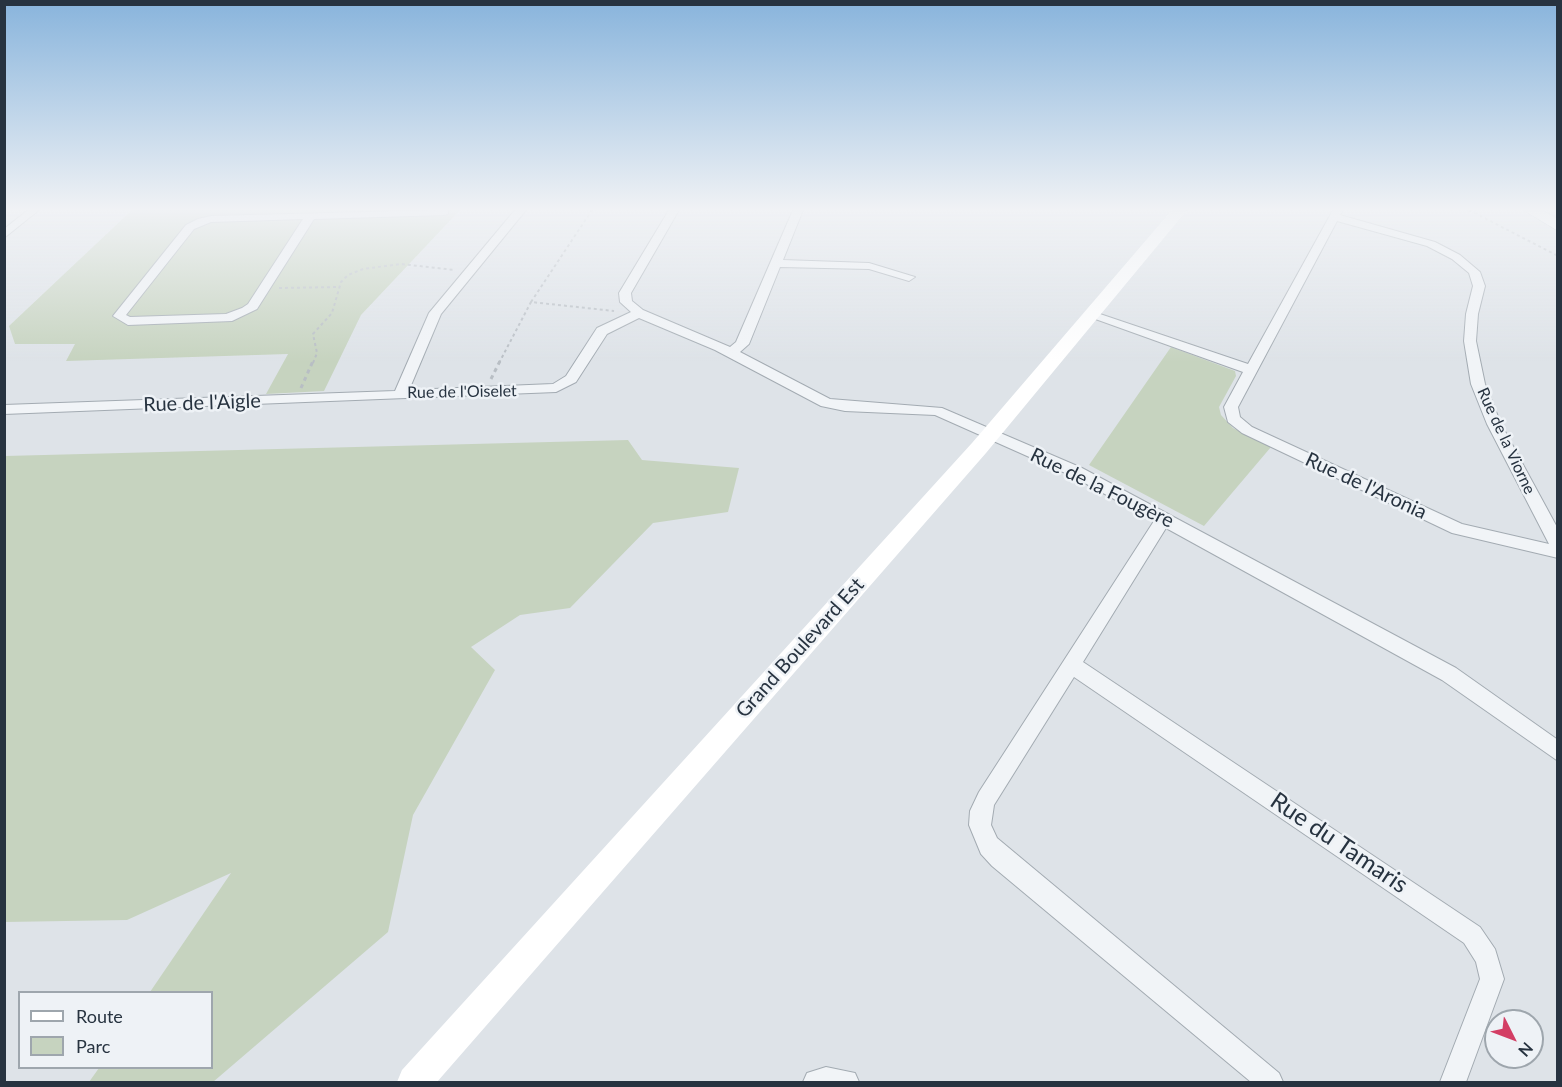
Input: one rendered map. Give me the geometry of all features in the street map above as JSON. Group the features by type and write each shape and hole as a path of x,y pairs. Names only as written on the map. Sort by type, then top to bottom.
{"street":[{"path":"165,261 119,316 128,321 228,318 253,306 282,261"},
{"name":"Rue de l'Oiselet","path":"478,261 432,318 400,395 542,390 561,386 573,376 602,332 639,313"},
{"path":"639,313 626,302 626,293 645,261"},
{"name":"Grand Boulevard Est","path":"414,1083 990,434 1138,261"},
{"name":"Rue de l'Aronia","path":"1311,261 1230,410 1233,419 1243,427 1458,529 1495,540 1557,552"},
{"name":"Rue de la Viorne","path":"1460,261 1474,272 1479,286 1472,314 1470,341 1478,384 1494,424 1557,545"},
{"path":"731,353 742,344 777,263 888,269 909,277"},
{"name":"Rue de la Fougère","path":"639,313 731,353 826,403 845,407 932,410 1084,475 1449,674 1513,717 1557,752"},
{"path":"1093,316 1251,370"},
{"name":"Rue de l'Aigle","path":"4,410 400,395"},
{"path":"1164,518 982,805 980,825 985,840 1000,858 1270,1083"},
{"name":"Rue du Tamaris","path":"1070,664 1472,935 1487,957 1492,979 1453,1083"},
{"path":"816,1083 826,1080 846,1083"}],"path":[{"path":"484,392 531,302 558,261"},
{"path":"296,399 317,353 313,334 332,313 343,279 358,270 377,269 395,264 469,272"},
{"path":"264,289 340,287"},
{"path":"531,302 639,313"}],"green space":[{"path":"78,261 412,261 361,315 324,391 266,394 288,354 66,361 75,344 15,344 9,326"},
{"path":"1171,347 1235,371 1236,376 1219,407 1221,415 1233,428 1271,447 1204,526 1089,465"},
{"path":"628,440 642,460 739,468 728,512 653,523 570,608 520,615 471,647 495,670 413,815 388,932 213,1082 89,1082 98,1069 213,1069 213,991 151,991 231,873 127,920 5,922 5,456"}]}
